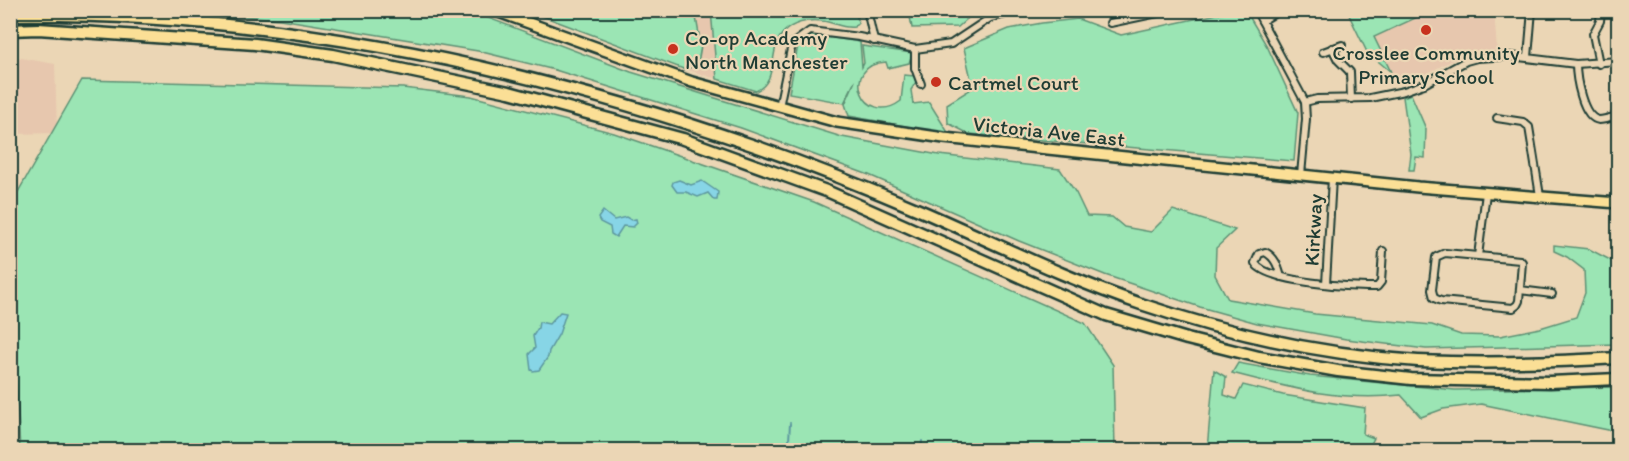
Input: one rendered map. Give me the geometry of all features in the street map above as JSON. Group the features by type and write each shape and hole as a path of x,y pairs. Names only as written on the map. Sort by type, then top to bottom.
{"highway":[{"path":"10,15 180,22 254,28 334,39 514,75 598,96 683,122 837,177 1086,284 1140,304 1201,323 1262,338 1340,352 1414,360 1497,363 1618,358"},
{"path":"10,30 255,44 333,55 510,92 683,139 829,192 1106,315 1259,357 1338,371 1411,379 1550,382 1618,379"}],"main road":[{"name":"Victoria Ave East","path":"494,10 692,82 837,122 944,138 1486,193 1618,203"}],"street":[{"path":"867,10 874,41"},
{"path":"779,106 792,44 810,31 915,49 951,44 990,18 1022,10"},
{"path":"1110,23 1172,10"},
{"path":"1256,10 1305,102 1306,119 1301,175"},
{"path":"1262,21 1280,10"},
{"path":"1528,57 1532,10"},
{"path":"1599,64 1593,34 1600,21 1601,10"},
{"path":"1323,52 1342,45"},
{"path":"1332,48 1334,55 1350,72 1351,99"},
{"path":"915,49 915,68 921,84"},
{"path":"1305,102 1317,99 1370,98 1414,88 1466,61 1477,58 1528,57 1599,64 1618,61"},
{"path":"1576,63 1578,85 1591,116 1599,120 1618,116"},
{"path":"1497,118 1523,122 1529,127 1540,196"},
{"name":"Kirkway","path":"1326,284 1332,178"},
{"path":"1479,256 1486,193"},
{"path":"1281,277 1276,262 1270,255 1265,252 1259,254 1255,263 1258,268 1281,277 1326,284 1377,287 1381,282 1383,251"},
{"path":"1445,253 1479,256 1520,260 1523,265 1519,304 1513,308 1441,301 1434,298 1432,290 1436,256 1445,253"},
{"path":"1520,290 1552,294"}],"shaded area":[{"name":"Co-op Academy North Manchester","path":"628,11 711,11 717,79 663,62 586,33"},
{"name":"Crosslee Community Primary School","path":"1347,11 1494,11 1497,50 1471,54 1453,60 1403,83 1367,52"},
{"path":"10,56 55,64 57,133 11,134"}],"green space":[{"path":"909,10 976,11 958,27 912,28"},
{"path":"176,11 470,11 631,72 842,137 939,155 1060,169 1076,193 1087,216 1112,217 1124,227 1151,232 1173,210 1235,230 1216,248 1215,275 1228,299 1315,314 1432,325 1461,335 1500,336 1540,328 1576,317 1585,293 1584,270 1567,257 1554,251 1554,245 1589,249 1618,264 1618,344 1426,349 1346,339 1257,323 1200,307 1105,275 1019,241 869,175 741,128 555,70 478,51 280,19"},
{"name":"Co-op Academy North Manchester","path":"529,11 695,11 701,46 698,63 686,70"},
{"path":"711,11 856,11 858,23 850,27 811,21 801,22 791,27 778,40 768,80 756,91 717,79"},
{"path":"1231,11 1246,11 1268,48 1298,113 1294,161 969,134 948,123 947,104 973,88 964,48 1009,29 1078,19 1121,35"},
{"path":"1347,11 1420,11 1422,15 1374,37 1391,72 1367,52"},
{"path":"814,35 860,42 862,67 864,63 862,46 912,53 909,63 888,68 886,62 871,66 863,73 860,83 862,93 867,102 876,107 888,107 901,101 904,75 915,76 916,82 911,90 913,104 929,102 949,134 849,116 845,104 855,81 844,103 789,93 798,45"},
{"path":"82,80 403,88 471,96 614,133 814,202 1085,323 1113,365 1115,450 20,450 11,285 10,206"},
{"path":"1411,94 1426,129 1425,158 1416,157 1414,170 1409,170 1411,154 1403,97"},
{"path":"1238,363 1310,376 1455,390 1618,387 1618,432 1481,404 1443,409 1421,417 1401,395 1357,397 1295,388 1232,373"},
{"path":"1214,370 1226,377 1224,395 1236,399 1243,385 1283,395 1365,408 1363,434 1374,438 1368,450 1207,450"}],"water":[{"path":"679,180 691,185 702,181 718,192 717,200 714,200 708,193 698,197 686,192 677,192 672,185 673,182"},
{"path":"603,211 614,220 626,217 631,220 636,219 637,223 633,227 623,226 616,237 611,234 610,227 600,222 598,218"},
{"path":"560,312 566,313 559,334 539,370 533,371 529,354 535,348 533,336 539,322 549,324"}],"waterway":[{"path":"786,450 790,423"},
{"path":"921,450 922,441"}],"place":[{"name":"Crosslee Community Primary School","path":"1426,30"},
{"name":"Co-op Academy North Manchester","path":"673,49"},
{"name":"Cartmel Court","path":"936,82"}]}
